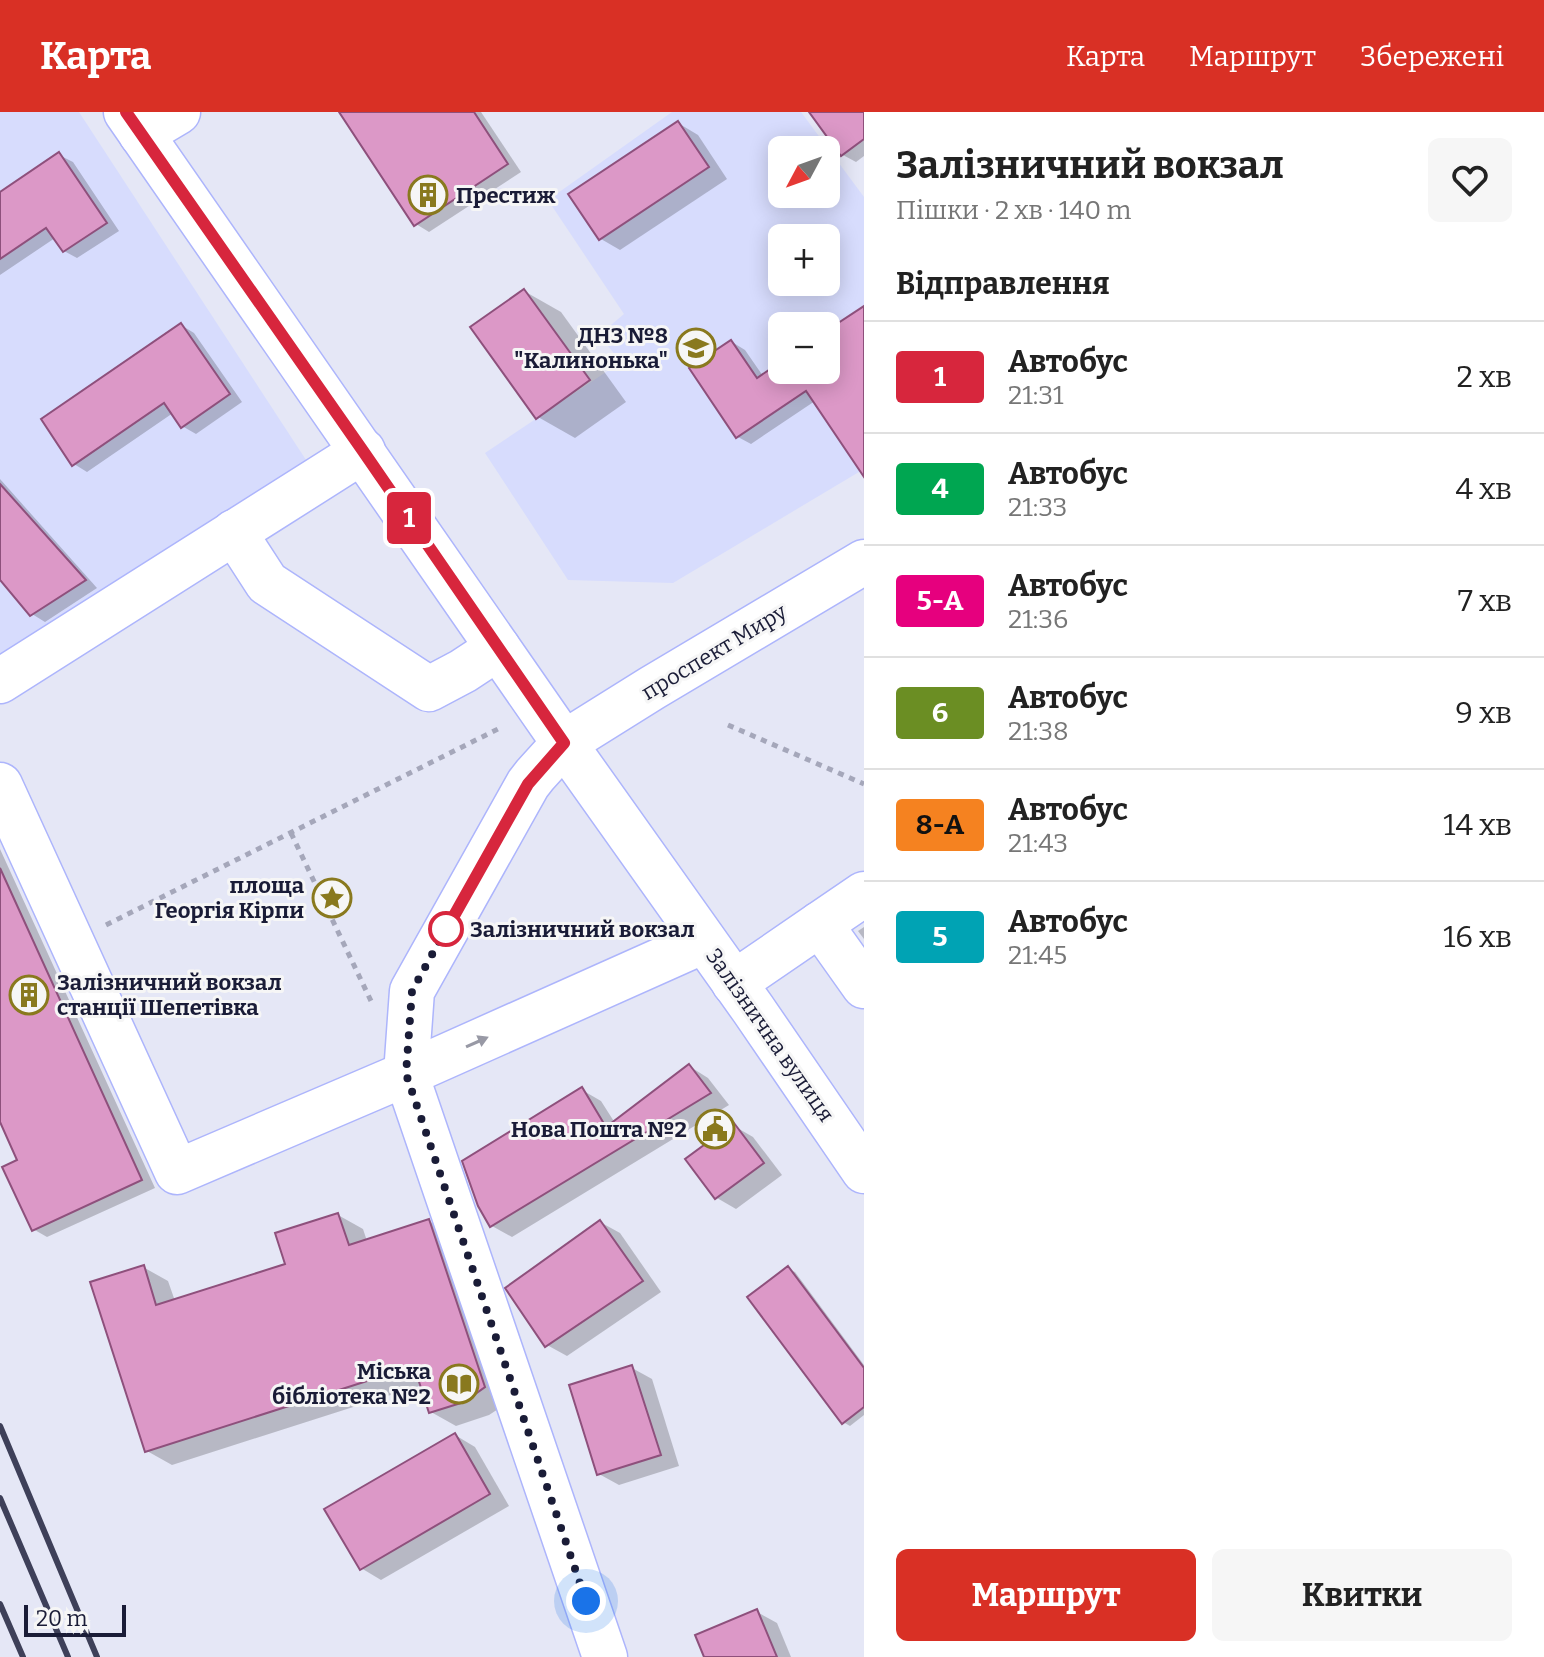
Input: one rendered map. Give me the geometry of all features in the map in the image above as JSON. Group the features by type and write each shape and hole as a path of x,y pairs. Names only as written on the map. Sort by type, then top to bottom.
{"street":[{"path":"133,123 178,112"},
{"name":"Залізнична вулиця","path":"133,123 864,1171"},
{"path":"1,679 363,451"},
{"path":"234,532 267,583 429,689 498,648"},
{"name":"проспект Миру","path":"406,1074 412,991 528,784 564,743 864,562"},
{"path":"0,785 177,1172 704,941"},
{"path":"734,983 864,894"},
{"path":"820,924 864,986"},
{"path":"406,1074 605,1657"}],"path":[{"path":"728,725 864,784"},
{"path":"72,942 502,727"},
{"path":"291,833 372,1003"}],"shaded area":[{"path":"0,112 79,112 308,463 0,655"},
{"name":"ДНЗ №8 \"Калинонька\"","path":"672,112 801,112 819,136 768,136 768,208 840,208 840,165 864,197 864,469 673,583 568,580 485,453 621,362 599,335 624,314 548,200"}],"building":[{"name":"Престиж","path":"339,112 474,112 508,164 414,226"},
{"path":"809,112 864,112 864,139 841,156 840,136 826,136"},
{"path":"678,121 709,167 599,240 568,194"},
{"path":"59,152 107,223 63,252 46,228 0,259 0,192"},
{"path":"524,289 590,380 536,419 470,327"},
{"path":"864,306 864,477 806,391 736,438 689,368 731,340 757,378 768,371 768,384 840,384 840,322"},
{"path":"181,323 230,394 181,428 164,403 72,466 41,419"},
{"path":"0,484 86,580 30,616 0,580"},
{"name":"Залізничний вокзал станції Шепетівка","path":"0,868 142,1180 32,1231 2,1167 17,1160 0,1122"},
{"path":"689,1064 711,1093 490,1227 478,1206 462,1161 582,1087 606,1127"},
{"path":"734,1123 764,1163 715,1199 685,1159"},
{"path":"338,1213 349,1245 429,1219 485,1387 464,1402 429,1413 414,1366 145,1452 90,1282 144,1265 156,1305 285,1264 275,1233"},
{"path":"600,1220 643,1281 545,1347 505,1288"},
{"path":"788,1266 864,1368 864,1407 842,1424 747,1297"},
{"path":"632,1365 661,1455 597,1475 569,1385"},
{"path":"455,1433 490,1494 360,1570 324,1509"},
{"path":"757,1609 777,1657 704,1657 695,1635"}],"railway":[{"path":"0,1426 97,1657"},
{"path":"0,1498 68,1657"},
{"path":"0,1604 23,1657"}],"bus line":[{"name":"1","path":"126,112 564,743 528,784 446,930"}],"place":[{"name":"Престиж","path":"428,195"},
{"name":"ДНЗ №8 \"Калинонька\"","path":"696,348"},
{"name":"площа Георгія Кірпи","path":"332,898"},
{"name":"Залізничний вокзал","path":"446,929"},
{"name":"Залізничний вокзал станції Шепетівка","path":"29,995"},
{"name":"Нова Пошта №2","path":"715,1129"},
{"name":"Міська бібліотека №2","path":"459,1384"}],"route":[{"path":"446,929 412,991 406,1074 586,1601"}]}
